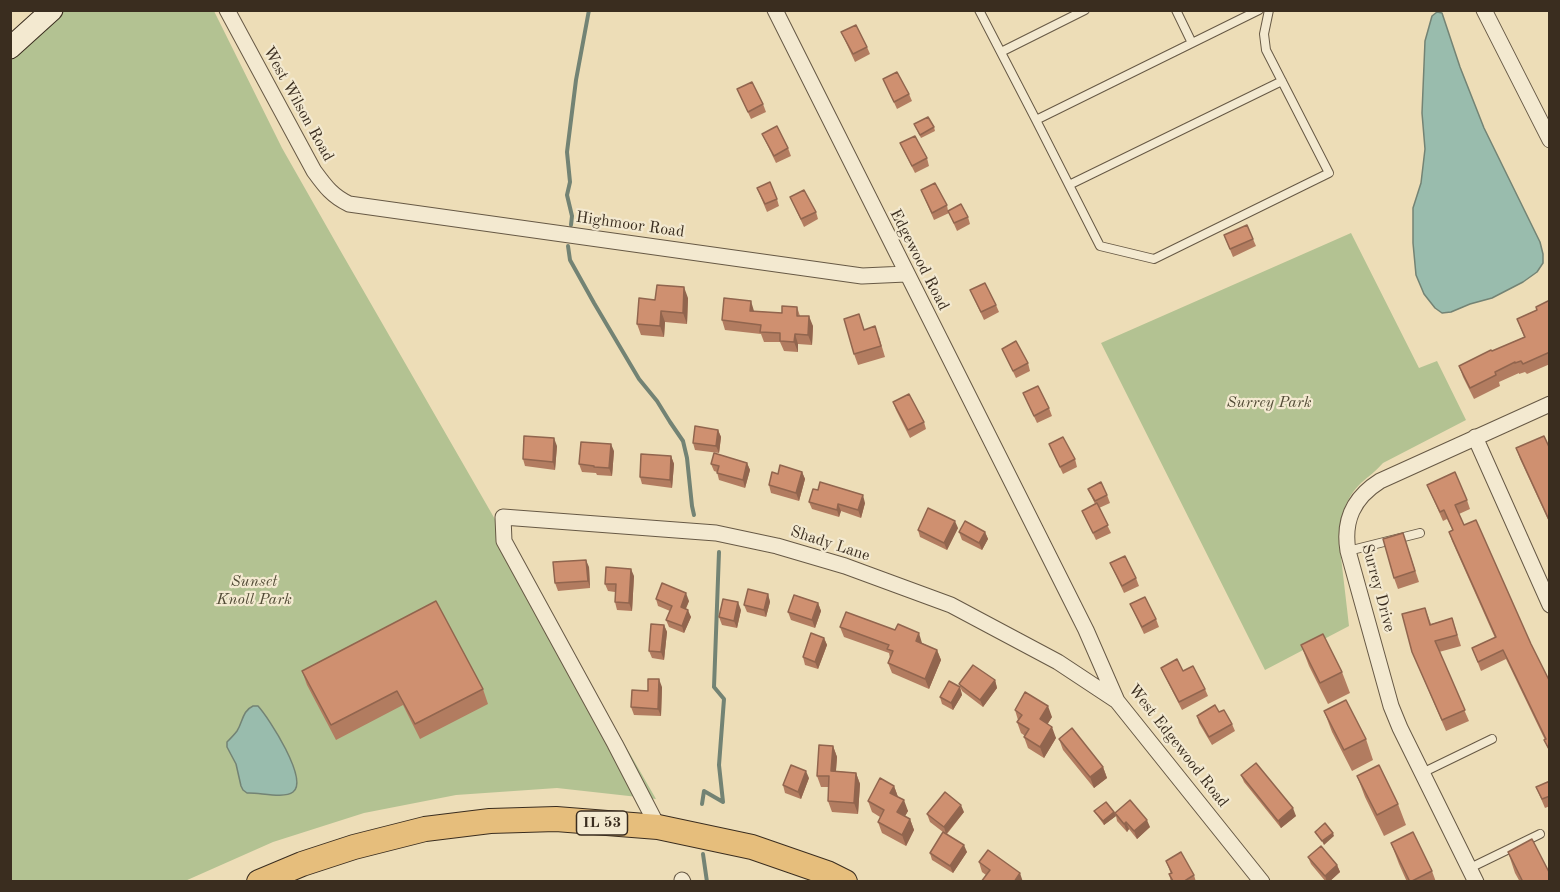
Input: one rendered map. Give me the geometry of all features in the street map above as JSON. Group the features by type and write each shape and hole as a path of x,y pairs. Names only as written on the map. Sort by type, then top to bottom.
{"main road":[{"path":"10,48 52,10"},
{"name":"IL 53","path":"259,882 302,864 354,847 425,829 490,820 556,819 658,827 752,847 845,882"}],"street":[{"name":"West Wilson Road","path":"227,10 314,171 337,199 349,204"},
{"name":"Edgewood Road","path":"775,10 1033,525"},
{"path":"1484,10 1550,140"},
{"name":"Highmoor Road","path":"349,204 862,276 906,274"},
{"name":"Surrey Drive","path":"1473,875 1391,706 1348,552 1347,524 1356,503 1371,486 1550,404"},
{"path":"1475,437 1550,605"},
{"name":"Shady Lane","path":"658,827 504,541 503,517 716,533 777,546 845,566 951,605 1058,662 1118,700"},
{"name":"West Edgewood Road","path":"1033,525 1118,700 1262,882"}],"lane":[{"path":"979,10 1100,246 1154,259 1329,173 1266,50 1264,34 1269,10"},
{"path":"1000,52 1085,10"},
{"path":"1176,10 1192,43"},
{"path":"1036,120 1259,10"},
{"path":"1069,185 1282,81"},
{"path":"1348,552 1420,534"},
{"path":"1422,773 1492,739"},
{"path":"1473,875 1539,834"}],"green space":[{"name":"Sunset Knoll Park","path":"64,11 214,11 282,148 656,799 557,788 456,795 364,813 273,842 185,881 11,881 11,59"},
{"name":"Surrey Park","path":"1351,233 1419,368 1437,361 1466,420 1383,463 1351,495 1344,509 1339,540 1349,626 1265,670 1101,343"}],"shaded area":[{"path":"1437,12 1442,13 1484,128 1540,242 1543,254 1543,263 1537,272 1523,282 1492,298 1442,313 1424,294 1416,275 1413,243 1413,208 1421,183 1425,149 1422,113 1425,41 1432,16"},
{"path":"258,706 270,723 292,763 297,785 289,794 247,793 241,786 236,764 227,747 227,742 237,731 249,708"}],"building":[{"path":"856,25 867,47 853,54 841,32"},
{"path":"897,72 909,94 894,102 883,79"},
{"path":"752,82 763,104 748,112 737,89"},
{"path":"928,117 934,127 920,135 914,124"},
{"path":"777,126 788,148 774,156 762,134"},
{"path":"915,136 927,158 912,166 900,143"},
{"path":"770,182 777,199 765,204 757,188"},
{"path":"935,183 947,205 932,213 921,190"},
{"path":"804,190 816,212 801,219 790,197"},
{"path":"961,204 968,217 954,223 948,211"},
{"path":"1247,225 1253,239 1230,249 1224,235"},
{"path":"985,283 996,305 981,312 970,290"},
{"path":"657,285 684,287 683,313 661,311 660,326 637,324 639,298 655,300"},
{"path":"724,298 751,301 750,311 782,313 782,306 797,307 797,316 809,316 808,335 795,334 794,342 780,341 780,333 760,332 761,325 722,320"},
{"path":"1550,300 1550,352 1523,364 1521,361 1515,362 1470,388 1459,366 1525,337 1517,319 1537,310 1536,307"},
{"path":"859,314 864,330 875,326 881,346 854,354 844,319"},
{"path":"1016,341 1028,363 1013,371 1002,349"},
{"path":"1038,386 1049,408 1034,416 1023,393"},
{"path":"909,394 924,422 908,430 893,402"},
{"path":"695,426 718,430 716,446 693,443"},
{"path":"524,436 554,438 553,462 523,459"},
{"path":"1544,436 1550,449 1550,522 1516,448"},
{"path":"1063,437 1075,459 1060,467 1049,444"},
{"path":"581,442 611,444 609,468 579,464"},
{"path":"714,453 747,463 743,480 717,473 719,466 711,464"},
{"path":"641,454 671,456 670,480 640,477"},
{"path":"780,465 802,472 796,493 769,485 772,472 778,474"},
{"path":"1455,472 1467,500 1455,505 1464,525 1476,520 1550,682 1550,751 1503,650 1478,662 1472,648 1496,637 1449,532 1453,530 1444,510 1440,512 1427,485"},
{"path":"820,482 863,495 858,510 838,504 837,510 809,502 813,489 818,490"},
{"path":"1101,482 1107,495 1095,501 1088,489"},
{"path":"1097,503 1108,525 1093,533 1082,511"},
{"path":"928,508 955,521 944,543 918,530"},
{"path":"965,521 985,532 979,543 959,532"},
{"path":"1403,533 1415,571 1394,578 1383,539"},
{"path":"1125,556 1136,578 1122,586 1110,563"},
{"path":"586,560 588,581 555,583 553,562"},
{"path":"606,567 631,569 629,603 615,602 616,584 605,584"},
{"path":"662,583 686,593 681,607 688,610 682,626 666,620 672,606 656,599"},
{"path":"748,589 768,594 764,610 744,605"},
{"path":"794,595 818,603 812,620 788,612"},
{"path":"1145,597 1156,619 1142,627 1130,604"},
{"path":"723,599 738,602 734,621 719,617"},
{"path":"436,601 483,689 415,724 397,691 331,725 302,671"},
{"path":"1425,608 1430,625 1452,618 1457,635 1435,641 1465,710 1442,720 1412,652 1402,614"},
{"path":"846,612 895,630 898,624 919,633 916,641 937,650 925,679 888,663 893,651 887,649 889,645 840,627"},
{"path":"651,624 664,625 661,652 649,651"},
{"path":"811,633 824,638 815,662 803,657"},
{"path":"1323,634 1342,672 1320,683 1301,645"},
{"path":"1177,659 1183,671 1193,666 1205,689 1179,702 1161,668"},
{"path":"973,665 995,680 980,700 959,684"},
{"path":"648,679 659,679 658,709 631,707 632,690 648,691"},
{"path":"949,681 960,687 951,703 940,697"},
{"path":"1025,692 1048,706 1040,719 1052,727 1040,747 1024,737 1029,729 1017,722 1022,715 1015,710"},
{"path":"1346,700 1366,739 1344,750 1324,711"},
{"path":"1215,705 1219,712 1224,710 1232,724 1209,737 1197,716"},
{"path":"1072,728 1103,767 1090,777 1059,739"},
{"path":"819,745 833,746 831,771 856,773 854,803 828,801 829,776 817,776"},
{"path":"1256,763 1293,808 1278,821 1241,775"},
{"path":"791,765 806,771 798,792 783,785"},
{"path":"1379,765 1398,804 1377,815 1357,776"},
{"path":"880,778 894,786 890,793 904,800 897,812 910,819 902,835 878,822 884,810 868,801"},
{"path":"1550,781 1550,796 1542,799 1536,787"},
{"path":"945,792 961,805 944,827 927,814"},
{"path":"1130,800 1147,820 1134,831 1115,813"},
{"path":"1106,802 1114,812 1103,821 1094,811"},
{"path":"1325,823 1333,833 1322,841 1315,832"},
{"path":"943,832 964,845 950,866 930,853"},
{"path":"1413,832 1432,871 1410,882 1391,843"},
{"path":"1532,839 1550,874 1550,882 1523,882 1508,852"},
{"path":"1321,846 1337,865 1325,876 1308,857"},
{"path":"988,850 1020,873 1014,882 981,882 990,870 979,862"},
{"path":"1181,852 1194,875 1183,882 1171,882 1173,881 1169,874 1172,873 1166,861"}],"waterway":[{"path":"571,225 572,216 567,195 570,182 567,152 576,80 589,10"},
{"path":"568,246 570,260 594,303 639,379 657,401 683,441 694,515"},
{"path":"702,804 704,791 723,802 719,765 724,699 714,687 719,552"},
{"path":"703,854 707,882"}]}
